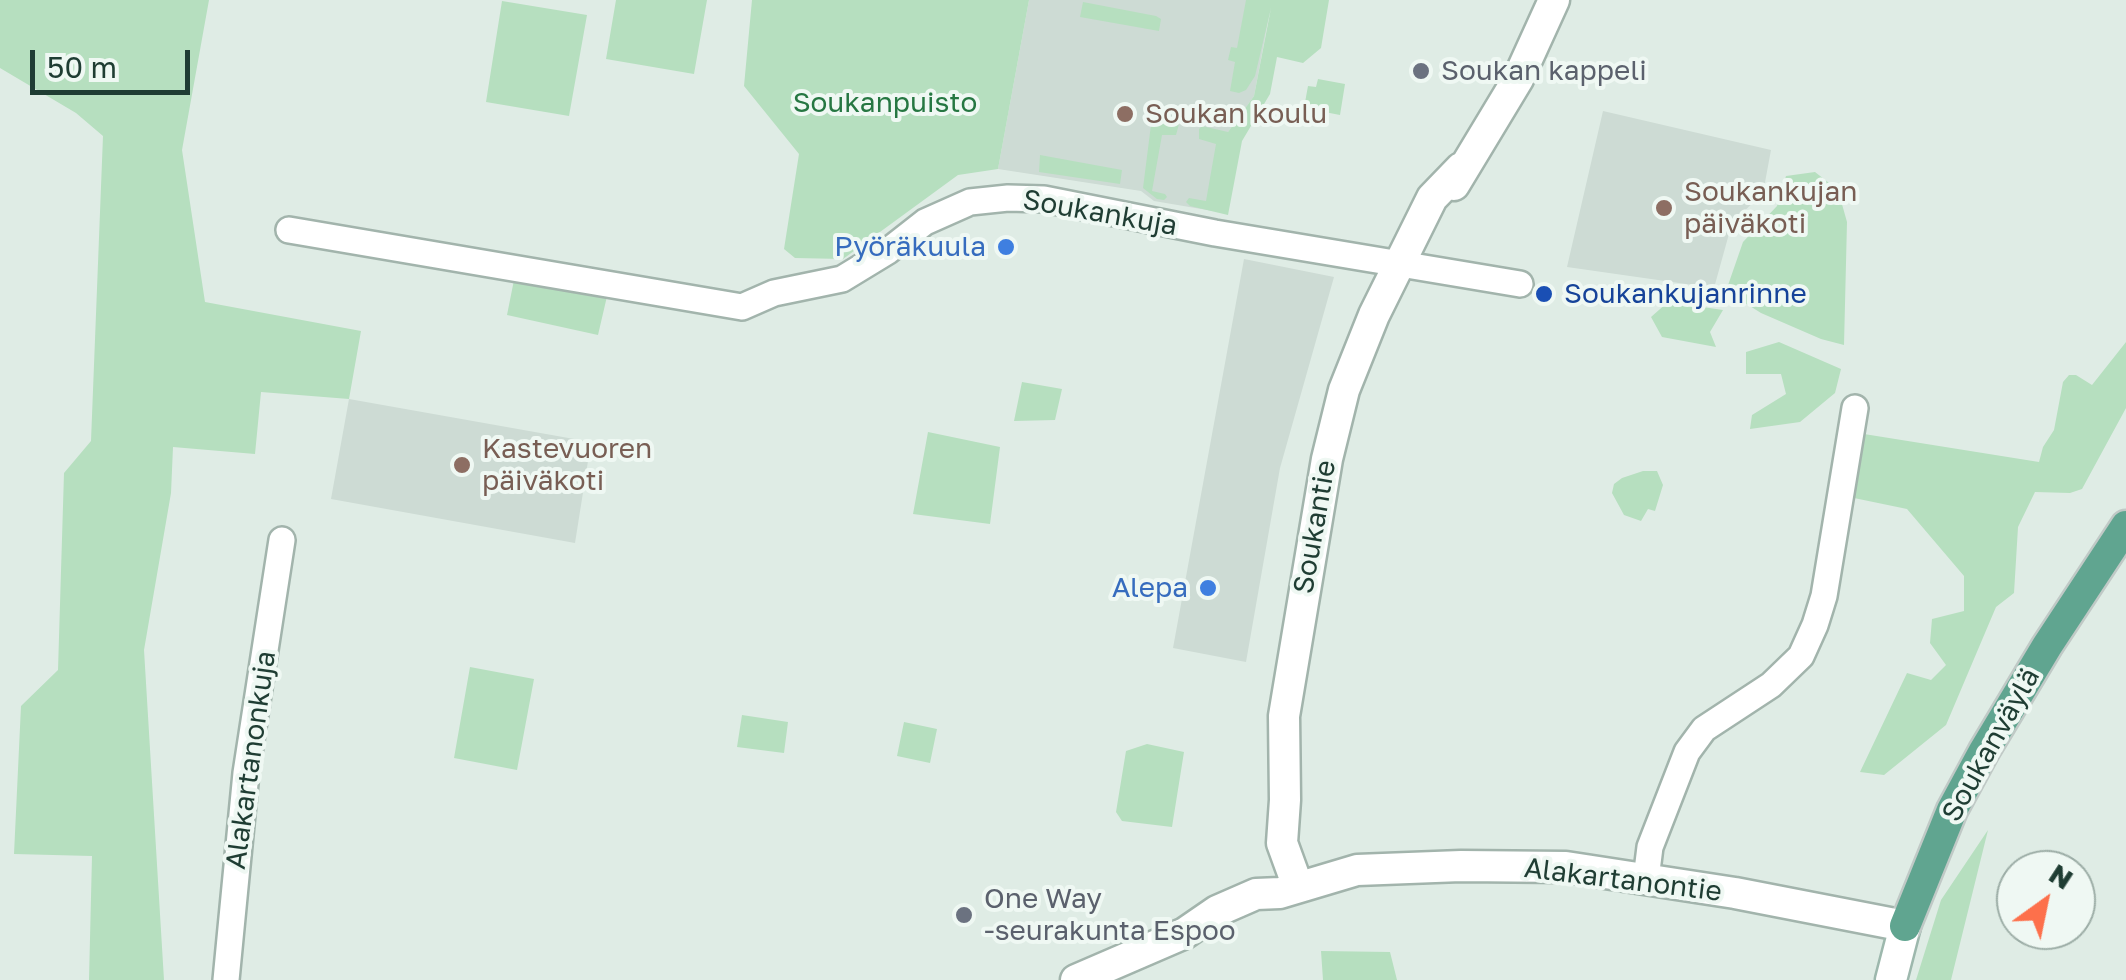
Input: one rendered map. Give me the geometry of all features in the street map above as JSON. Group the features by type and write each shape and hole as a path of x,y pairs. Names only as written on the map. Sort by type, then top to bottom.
{"main road":[{"name":"Soukanväylä","path":"1906,926 1952,810 1984,751 2046,646 2126,526"}],"street":[{"name":"Soukantie","path":"1289,890 1282,843 1286,800 1284,716 1327,458 1352,368 1399,266 1444,206 1461,168 1518,79 1554,0"},
{"name":"Soukankuja","path":"289,230 742,307 774,293 842,279 926,222 970,202 1044,198 1399,266 1520,284"},
{"path":"1646,879 1650,847 1687,752 1704,729 1771,685 1801,656 1824,596 1855,408"},
{"name":"Alakartanonkuja","path":"226,980 244,788 282,540"},
{"name":"Alakartanontie","path":"1076,980 1185,933 1220,927 1260,910 1289,890 1358,870 1566,867 1906,926"},
{"name":"Soukanväylä","path":"1891,980 1906,926"}],"shaded area":[{"name":"Soukan koulu","path":"1029,0 1272,0 1254,96 1226,135 1213,211 1154,201 1141,191 998,169"},
{"name":"Soukankujan päiväkoti","path":"1603,111 1771,150 1763,193 1732,223 1714,288 1567,267"},
{"path":"1244,259 1334,277 1280,468 1246,662 1173,648"},
{"name":"Kastevuoren päiväkoti","path":"349,399 591,442 575,543 331,499"}],"green space":[{"path":"0,0 209,0 182,150 205,302 361,331 349,399 261,392 255,454 173,447 171,493 144,650 164,980 89,980 92,856 14,854 21,706 58,670 64,473 91,441 103,136 76,113 0,68"},
{"path":"616,0 707,0 694,74 606,59"},
{"name":"Soukanpuisto","path":"752,0 1029,0 998,169 958,175 843,259 795,258 784,249 799,154 744,86"},
{"path":"1246,0 1329,0 1321,48 1303,63 1277,57 1270,94 1242,141 1228,215 1186,202 1189,198 1206,201 1216,144 1199,139 1199,129 1202,126 1228,132 1254,96 1271,8 1255,76 1246,90 1230,91 1235,62 1228,60 1231,47 1237,48"},
{"path":"502,1 587,15 569,116 486,102"},
{"path":"1083,2 1156,16 1161,19 1159,31 1080,17"},
{"path":"1318,79 1345,84 1340,115 1304,108 1308,86 1316,87"},
{"path":"1152,117 1179,124 1176,135 1162,135 1152,191 1165,194 1164,200 1143,188"},
{"path":"1040,155 1122,170 1120,184 1039,172"},
{"path":"1815,172 1838,190 1847,222 1844,345 1761,313 1726,291 1743,242 1777,206 1786,176"},
{"path":"515,275 608,292 598,335 507,315"},
{"path":"1668,302 1723,310 1710,332 1716,347 1662,337 1651,317"},
{"path":"1779,342 1841,369 1835,393 1800,422 1750,429 1752,415 1786,394 1781,374 1746,374 1746,352"},
{"path":"2126,342 2126,408 2082,489 2070,493 2035,492 2018,527 2014,593 1996,607 1946,725 1884,775 1860,772 1907,673 1931,680 1946,665 1930,643 1932,619 1964,611 1964,576 1907,509 1854,498 1864,434 2039,462 2054,430 2063,382 2069,375 2076,375 2092,385"},
{"path":"1022,382 1062,389 1055,420 1014,421"},
{"path":"928,432 1000,447 990,524 913,514"},
{"path":"1657,471 1663,485 1655,511 1648,509 1641,521 1624,515 1612,493 1614,484 1622,478"},
{"path":"470,667 534,679 517,770 454,758"},
{"path":"742,715 788,722 784,753 737,747"},
{"path":"904,722 937,729 930,763 897,756"},
{"path":"1147,744 1184,752 1172,827 1122,821 1116,812 1126,751"},
{"path":"1988,830 1951,980 1916,980 1941,900"},
{"path":"1321,951 1390,952 1397,980 1323,980"}],"place":[{"name":"Soukan kappeli","path":"1421,71"},
{"name":"Soukan koulu","path":"1125,114"},
{"name":"Soukankujan päiväkoti","path":"1664,208"},
{"name":"Pyöräkuula","path":"1006,247"},
{"name":"Soukankujanrinne","path":"1544,294"},
{"name":"Kastevuoren päiväkoti","path":"462,465"},
{"name":"Alepa","path":"1208,588"},
{"name":"One Way -seurakunta Espoo","path":"964,915"}]}
